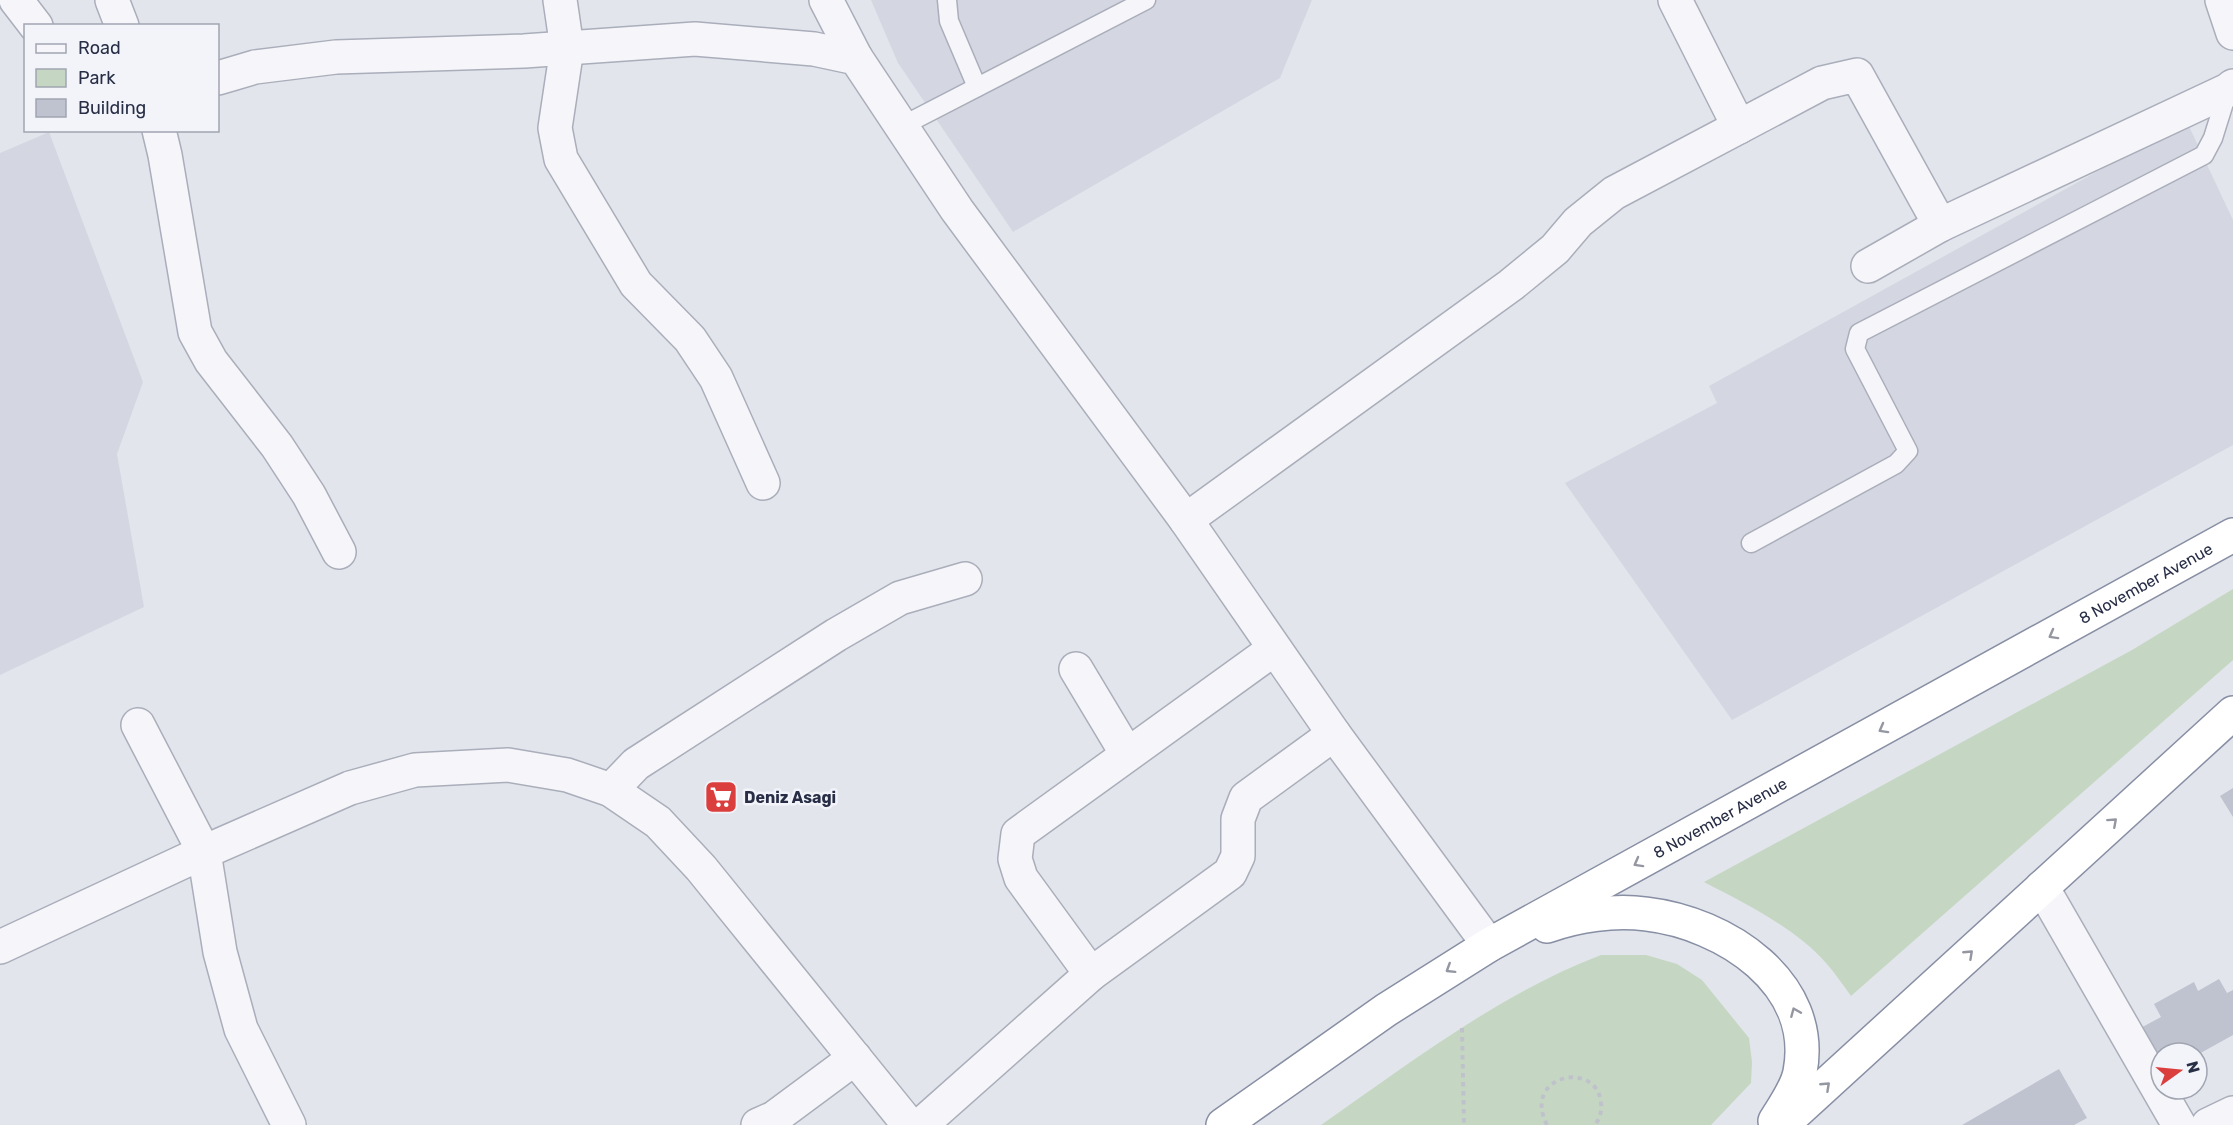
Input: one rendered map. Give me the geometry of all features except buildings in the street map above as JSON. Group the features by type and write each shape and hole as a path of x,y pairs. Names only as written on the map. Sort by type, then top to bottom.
{"highway":[{"name":"8 November Avenue","path":"1223,1125 1386,1010 1488,945 2233,535"},
{"path":"1782,1125 2233,713"},
{"path":"1488,945 1569,918 1613,914 1645,914 1675,919 1724,938 1755,959 1778,982 1796,1013 1804,1043 1800,1075 1773,1125"}],"street":[{"path":"16,0 34,24"},
{"path":"112,0 121,24"},
{"path":"560,0 567,48 555,128 561,159 636,284 690,339 716,378 763,483"},
{"path":"826,0 856,58 957,210 1186,520 1334,734 1488,945"},
{"path":"1675,0 1739,127"},
{"path":"2222,0 2233,33"},
{"path":"219,78 255,67 336,57 567,48 694,39 814,49 856,58"},
{"path":"1186,520 1510,285 1555,249 1578,222 1614,193 1822,82 1857,75 1940,225"},
{"path":"1868,266 1940,225 2231,88"},
{"path":"159,132 195,332 211,361 277,446 309,495 339,552"},
{"path":"611,790 636,764 836,635 900,598 965,579"},
{"path":"1091,974 1021,878 1015,859 1018,834 1274,649"},
{"path":"1076,669 1127,754"},
{"path":"138,725 204,852 220,952 241,1029 289,1125"},
{"path":"921,1125 1091,974 1230,873 1239,856 1238,819 1246,798 1334,734"},
{"path":"0,947 204,852 350,789 415,770 508,765 567,775 611,790 658,822 701,868 909,1125"},
{"path":"2042,887 2179,1125"},
{"path":"758,1125 774,1118 855,1058"},
{"path":"2208,1125 2233,1113"}],"lane":[{"path":"947,0 949,21 977,87"},
{"path":"902,126 1146,0"},
{"path":"1751,543 1896,464 1908,450 1855,349 1859,333 2204,155 2213,138 2231,88"}],"path":[{"path":"1462,1028 1464,1125"},
{"path":"1547,1125 1542,1115 1541,1103 1545,1091 1553,1083 1563,1078 1575,1077 1586,1080 1595,1088 1601,1099 1601,1111 1595,1125"}],"shaded area":[{"path":"871,0 1312,0 1280,78 1013,232 898,63"},
{"path":"2187,122 2233,220 2233,445 1732,720 1565,483 1717,403 1709,386"},
{"path":"49,132 143,382 117,454 144,607 0,675 0,153"}],"green space":[{"path":"2233,589 2233,660 1851,996 1826,963 1799,938 1769,917 1704,882 2132,650"},
{"path":"1601,955 1646,955 1677,964 1702,980 1749,1038 1752,1062 1751,1083 1711,1125 1321,1125 1456,1031 1527,989"}],"place":[{"name":"Deniz Asagi","path":"721,797"}]}
